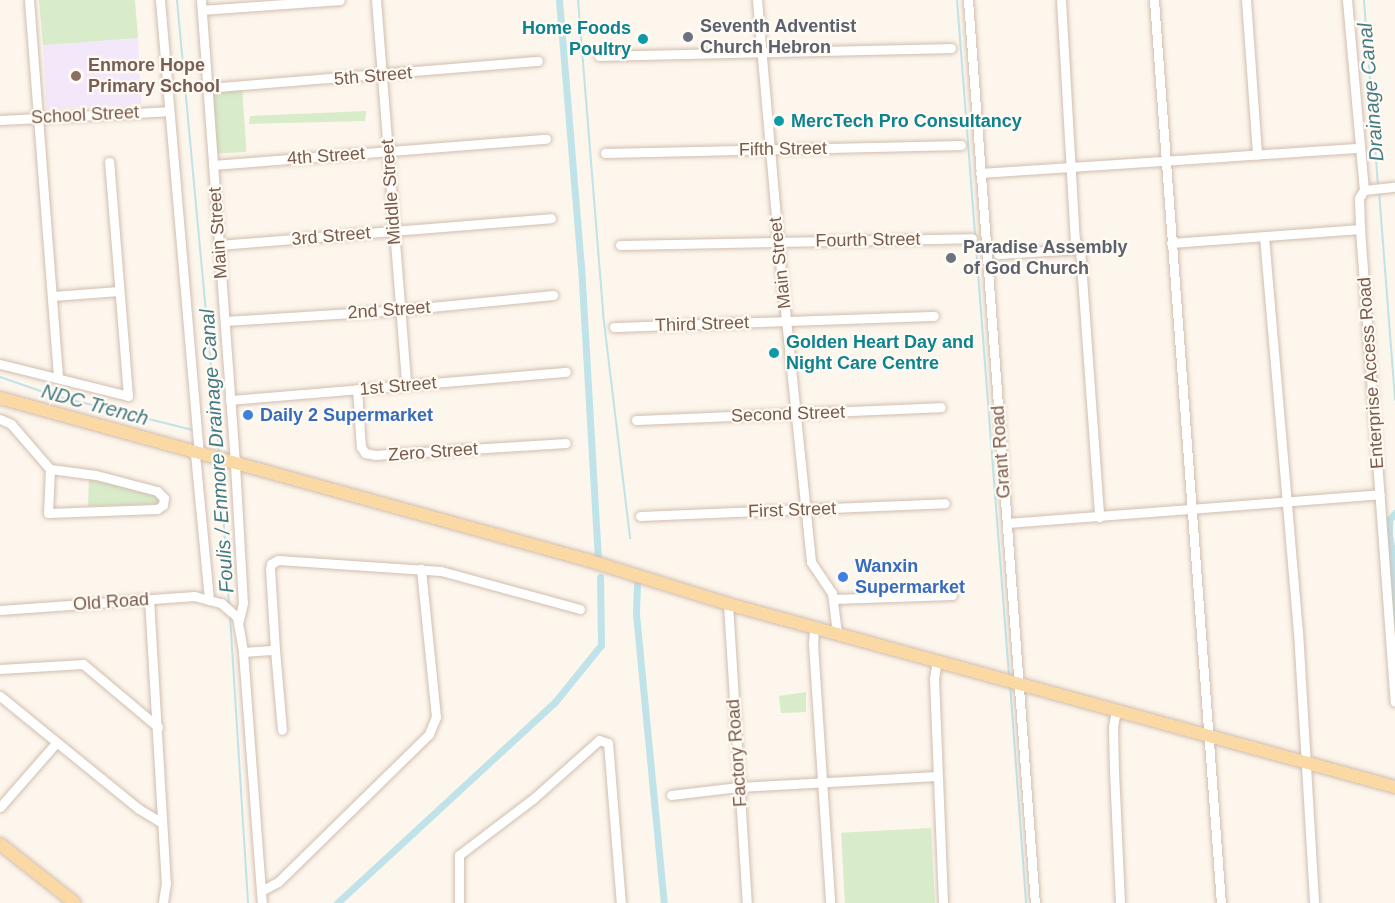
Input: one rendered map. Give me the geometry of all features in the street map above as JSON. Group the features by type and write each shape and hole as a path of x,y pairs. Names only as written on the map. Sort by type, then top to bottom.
{"main road":[{"path":"0,398 604,566 728,604 815,634 837,633 936,663 1019,682 1395,787"},
{"path":"0,844 75,903"}],"street":[{"path":"29,0 53,296 57,378"},
{"path":"160,0 201,455 209,600"},
{"name":"Main Street","path":"201,0 230,400 230,463 243,603 238,619 243,652 262,903"},
{"path":"202,10 340,0"},
{"name":"Middle Street","path":"376,0 406,385"},
{"name":"Main Street","path":"757,0 778,242 812,562 832,593 833,599"},
{"name":"Grant Road","path":"968,0 1035,903"},
{"path":"1060,0 1076,240 1080,249 1099,517"},
{"path":"1154,0 1221,903"},
{"path":"1246,0 1257,155"},
{"name":"Enterprise Access Road","path":"1347,0 1360,148 1374,189 1359,198 1360,230 1395,702"},
{"path":"600,56 951,48"},
{"name":"5th Street","path":"207,88 538,61"},
{"name":"School Street","path":"0,120 169,111"},
{"name":"4th Street","path":"213,165 546,139"},
{"name":"Fifth Street","path":"605,153 961,145"},
{"path":"980,173 1360,148"},
{"path":"0,364 128,396 109,162"},
{"path":"1374,189 1395,187"},
{"name":"3rd Street","path":"219,244 551,218"},
{"path":"1171,243 1360,230"},
{"path":"1264,236 1298,631 1303,762 1314,903"},
{"name":"Fourth Street","path":"620,245 972,238"},
{"path":"998,254 1080,249"},
{"path":"53,296 119,291"},
{"name":"2nd Street","path":"225,321 400,310 553,295"},
{"name":"Third Street","path":"614,327 934,316"},
{"name":"1st Street","path":"230,400 566,372"},
{"name":"Zero Street","path":"357,389 361,447 365,453 375,455 566,443"},
{"name":"Second Street","path":"636,420 941,407"},
{"path":"0,419 11,424 50,469 96,475 157,491 164,498 163,505 158,509 48,513 50,469"},
{"path":"1007,523 1380,494"},
{"name":"First Street","path":"640,516 945,503"},
{"path":"282,730 271,564 279,561 441,571 580,609"},
{"path":"261,891 278,882 429,734 436,717 421,569"},
{"path":"837,633 833,599 952,595"},
{"name":"Old Road","path":"0,610 194,596 221,603 238,619"},
{"path":"149,599 166,883 163,903"},
{"name":"Factory Road","path":"728,604 747,903"},
{"path":"815,634 830,903"},
{"path":"243,652 275,650"},
{"path":"936,663 934,678 943,903"},
{"path":"0,669 83,664 158,727"},
{"path":"0,696 139,810 162,823"},
{"path":"1116,710 1113,728 1120,903"},
{"path":"459,903 459,855 534,798 599,740 608,743 621,903"},
{"path":"0,807 57,742"},
{"path":"671,795 740,788 937,776"}],"shaded area":[{"name":"Enmore Hope Primary School","path":"138,38 141,104 47,109 43,43"}],"green space":[{"path":"39,0 135,0 138,38 43,45"},
{"path":"242,88 246,152 218,154 213,90"},
{"path":"366,111 365,121 249,124 250,116"},
{"path":"89,478 157,494 159,504 88,506"},
{"path":"806,692 806,712 781,713 779,696"},
{"path":"931,828 935,903 845,903 841,833"}],"waterway":[{"name":"Foulis / Enmore Drainage Canal","path":"177,0 219,454"},
{"path":"559,0 581,265 598,559"},
{"path":"578,0 603,314 630,538"},
{"path":"957,0 1009,676"},
{"name":"Drainage Canal","path":"1364,0 1378,186"},
{"name":"Drainage Canal","path":"1379,191 1395,399"},
{"name":"NDC Trench","path":"0,377 52,395 192,430"},
{"name":"Foulis / Enmore Drainage Canal","path":"220,463 229,607"},
{"path":"1395,513 1389,520 1393,557 1392,588 1395,624"},
{"path":"337,903 555,702 601,645 600,577"},
{"path":"637,584 636,614 664,903"},
{"name":"Foulis / Enmore Drainage Canal","path":"230,616 248,903"},
{"path":"1010,684 1026,903"}],"place":[{"name":"Seventh Adventist Church Hebron","path":"688,37"},
{"name":"Home Foods Poultry","path":"643,39"},
{"name":"Enmore Hope Primary School","path":"76,76"},
{"name":"MercTech Pro Consultancy","path":"779,121"},
{"name":"Paradise Assembly of God Church","path":"951,258"},
{"name":"Golden Heart Day and Night Care Centre","path":"774,353"},
{"name":"Daily 2 Supermarket","path":"248,415"},
{"name":"Wanxin Supermarket","path":"843,577"}]}
